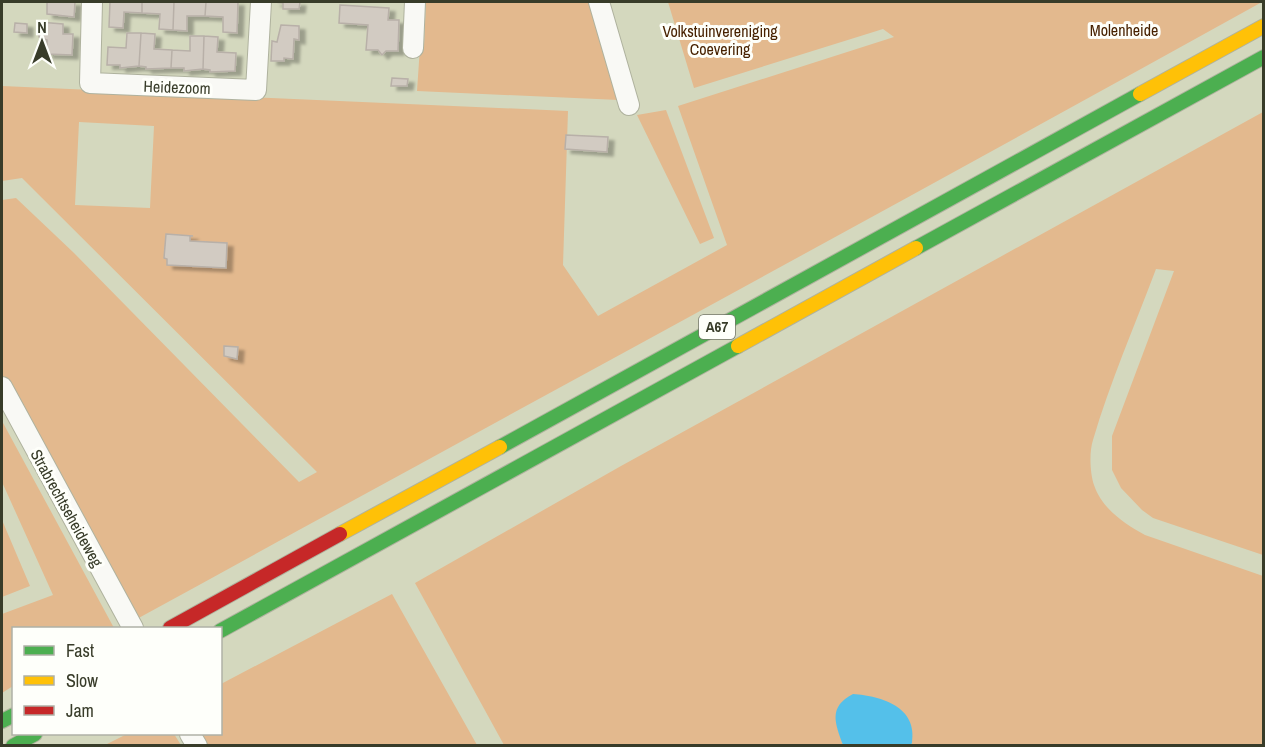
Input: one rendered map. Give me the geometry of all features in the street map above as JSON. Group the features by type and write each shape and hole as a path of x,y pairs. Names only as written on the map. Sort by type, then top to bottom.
{"highway":[{"name":"A67","path":"172,627 1263,26"},
{"name":"A67","path":"222,630 1263,57"},
{"path":"13,746 33,735"}],"street":[{"name":"Heidezoom","path":"92,2 90,83 256,90 261,2"},
{"path":"412,48 415,2"},
{"path":"599,2 629,105"},
{"name":"Strabrechtseheideweg","path":"2,387 132,627"}],"green space":[{"path":"426,2 590,2 619,100 417,91 420,47 424,46"},
{"path":"668,2 1262,2 135,620 2,381 2,200 16,198 74,253 299,482 317,472 22,178 2,181 2,86 568,111 563,265 598,316 727,245 678,106 894,37 883,29 694,88","holes":["79,122 154,126 150,208 75,205"]},
{"path":"666,110 714,238 700,244 637,115"},
{"path":"1263,112 1263,555 1153,518 1121,488 1112,470 1112,436 1174,271 1156,269 1100,418 1092,445 1090,462 1098,494 1115,515 1130,526 1145,535 1263,576 1263,745 910,745 912,743 837,726 843,745 504,745 415,583 621,466"},
{"path":"2,421 113,627 12,627 12,687 2,693 2,614 53,595 2,482"},
{"path":"2,520 30,586 2,597"},
{"path":"392,594 477,745 206,746 200,735 222,735 222,683"},
{"path":"125,735 175,735 181,745 105,745"}],"water":[{"path":"853,694 875,697 904,712 912,731 910,746 843,745 836,723 837,710 845,699"}],"building":[{"path":"47,2 75,2 74,17 47,14"},
{"path":"110,2 142,2 142,13 124,12 123,28 109,27"},
{"path":"142,2 174,2 173,30 159,29 160,14 142,13"},
{"path":"174,2 206,2 205,16 187,16 187,31 173,30"},
{"path":"206,2 238,2 237,33 223,32 223,17 205,16"},
{"path":"274,2 300,2 299,9 283,9 283,3"},
{"path":"340,5 389,8 388,20 399,20 398,51 386,51 382,55 378,50 366,50 368,25 339,23"},
{"path":"39,22 63,24 63,34 73,34 72,55 47,54 47,40 39,37"},
{"path":"15,23 27,24 27,33 14,32"},
{"path":"281,25 299,26 299,40 294,39 293,59 284,58 284,61 271,61 272,41 277,42"},
{"path":"127,33 141,33 139,66 120,68 120,65 107,65 108,47 126,48"},
{"path":"141,33 155,34 154,49 172,50 171,68 146,69 146,67 139,66"},
{"path":"190,36 204,36 203,69 184,71 184,68 171,68 172,50 190,51"},
{"path":"204,36 218,37 217,52 236,53 235,71 210,72 210,70 203,69"},
{"path":"392,78 408,79 407,86 391,86"},
{"path":"566,135 608,137 607,152 565,149"},
{"path":"166,234 193,236 190,236 190,241 227,243 226,268 167,265 167,259 164,258"},
{"path":"224,346 238,347 237,359 224,356"}],"traffic: fast":[{"path":"916,248 1264,57"},
{"path":"500,447 1140,94"},
{"path":"222,630 738,346"},
{"path":"2,721 12,716"},
{"path":"13,746 33,735"}],"traffic: slow":[{"path":"1140,94 1264,26"},
{"path":"738,346 916,248"},
{"path":"340,534 500,447"}],"traffic: jam":[{"path":"172,627 340,534"}],"park label":[{"name":"Molenheide","path":"1124,30"},
{"name":"Volkstuinvereniging Coevering","path":"720,40"}]}
